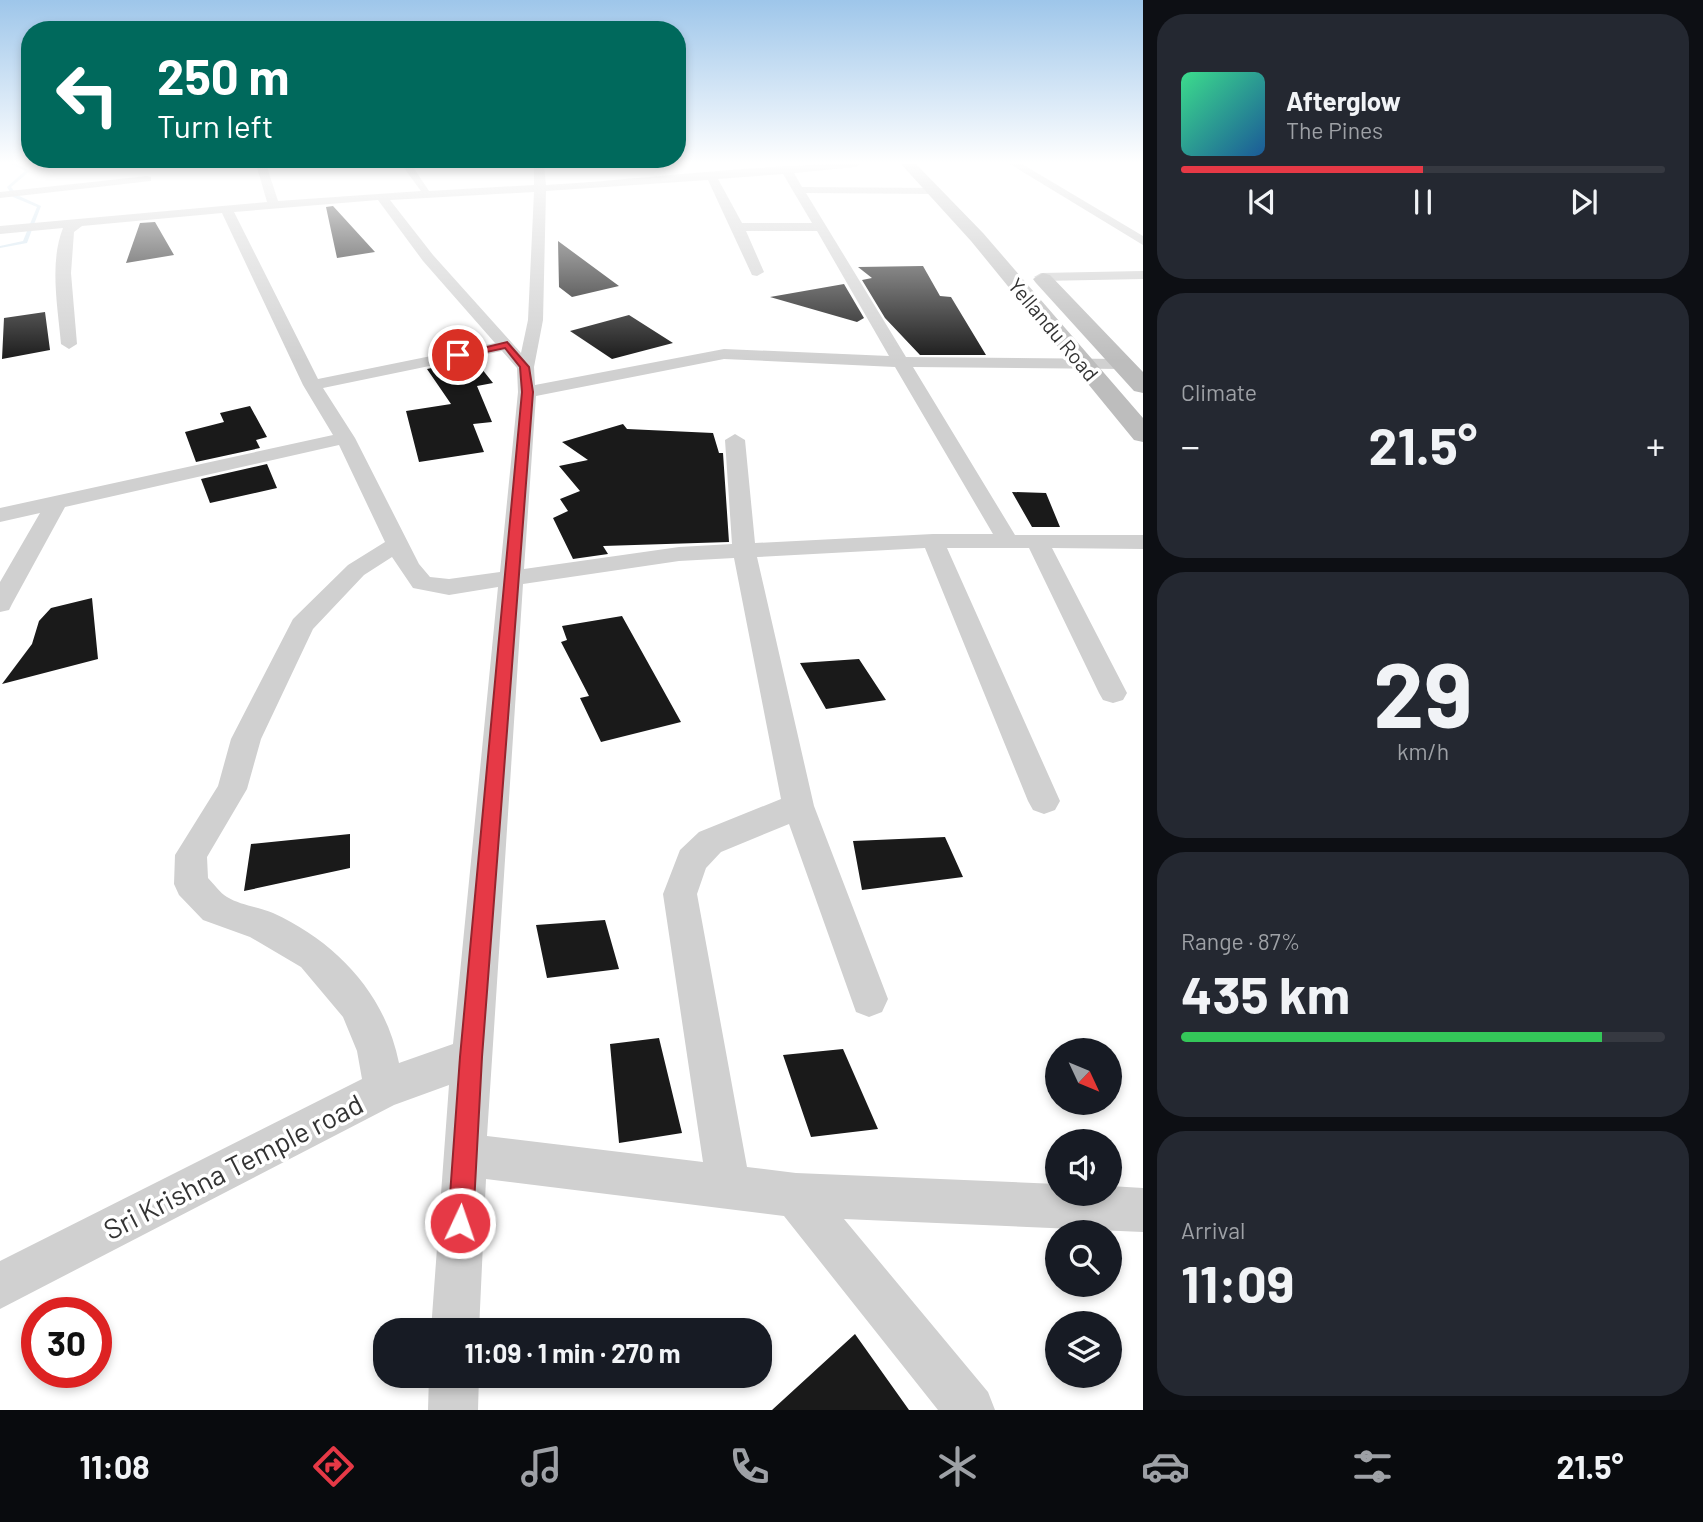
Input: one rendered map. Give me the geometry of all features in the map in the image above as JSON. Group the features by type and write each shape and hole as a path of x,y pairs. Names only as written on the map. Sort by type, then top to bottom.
{"main road":[{"name":"Yellandu Road","path":"972,230 1143,434"},
{"name":"Yellandu Road","path":"1036,272 1143,386"}],"street":[{"path":"68,230 64,277 69,344"},
{"path":"237,230 312,385 345,438 408,567 422,583 449,587 679,554 933,541 1143,542"},
{"path":"407,230 520,368"},
{"path":"456,1318 471,1057 514,576 520,368 530,353 537,230"},
{"path":"739,230 757,272"},
{"path":"822,230 1009,543"},
{"path":"1124,230 1143,241"},
{"path":"1036,272 1143,275"},
{"path":"312,385 724,354 903,362 1123,364"},
{"path":"0,516 345,438"},
{"path":"734,440 744,551 798,806 869,999"},
{"path":"0,604 56,503"},
{"path":"933,541 1044,801"},
{"path":"1037,541 1113,693"},
{"path":"384,1089 377,1051 357,1004 314,955 261,925 215,909 191,884 191,855 232,789 246,740 302,625 356,570 397,544"},
{"path":"729,1186 680,894 692,860 710,842 798,806"},
{"name":"Sri Krishna Temple road","path":"0,1286 384,1089 471,1057"},
{"path":"464,1155 796,1195 1143,1210"},
{"path":"796,1195 970,1410"},
{"path":"453,1410 454,1388"}],"building":[{"path":"138,230 159,230 174,255 126,263"},
{"path":"331,230 355,230 375,252 337,258"},
{"path":"558,241 619,286 572,297 559,287"},
{"path":"923,266 940,296 951,297 986,355 920,355 885,318 862,280 872,278 858,267"},
{"path":"844,284 864,318 857,322 770,297"},
{"path":"45,312 50,350 2,359 4,318"},
{"path":"629,315 673,343 612,359 570,331"},
{"path":"474,359 493,383 477,386 492,422 473,424 484,452 419,462 406,411 451,404 427,369"},
{"path":"250,406 267,437 256,440 260,448 196,462 185,432 224,422 220,413"},
{"path":"623,424 627,429 713,433 719,453 723,453 729,542 603,546 608,554 573,559 553,518 568,511 560,499 580,491 559,466 588,460 562,442"},
{"path":"267,464 277,488 210,503 201,479"},
{"path":"1012,492 1046,493 1060,527 1032,527"},
{"path":"92,598 98,659 2,684 32,644 39,621 51,608"},
{"path":"622,616 681,722 601,742 580,698 589,696 561,642 567,640 562,626"},
{"path":"859,659 886,700 826,709 800,663"},
{"path":"350,834 350,868 244,891 251,844"},
{"path":"945,837 963,877 862,890 853,841"},
{"path":"605,920 619,969 547,978 536,925"},
{"path":"659,1038 682,1133 619,1143 610,1044"},
{"path":"843,1049 878,1129 811,1137 783,1055"},
{"path":"855,1334 909,1410 772,1410"}],"waterway":[{"path":"0,247 25,242 30,230"}],"route":[{"path":"458,355 507,345 525,367 527,392 512,603 471,1057 460,1223"}]}
